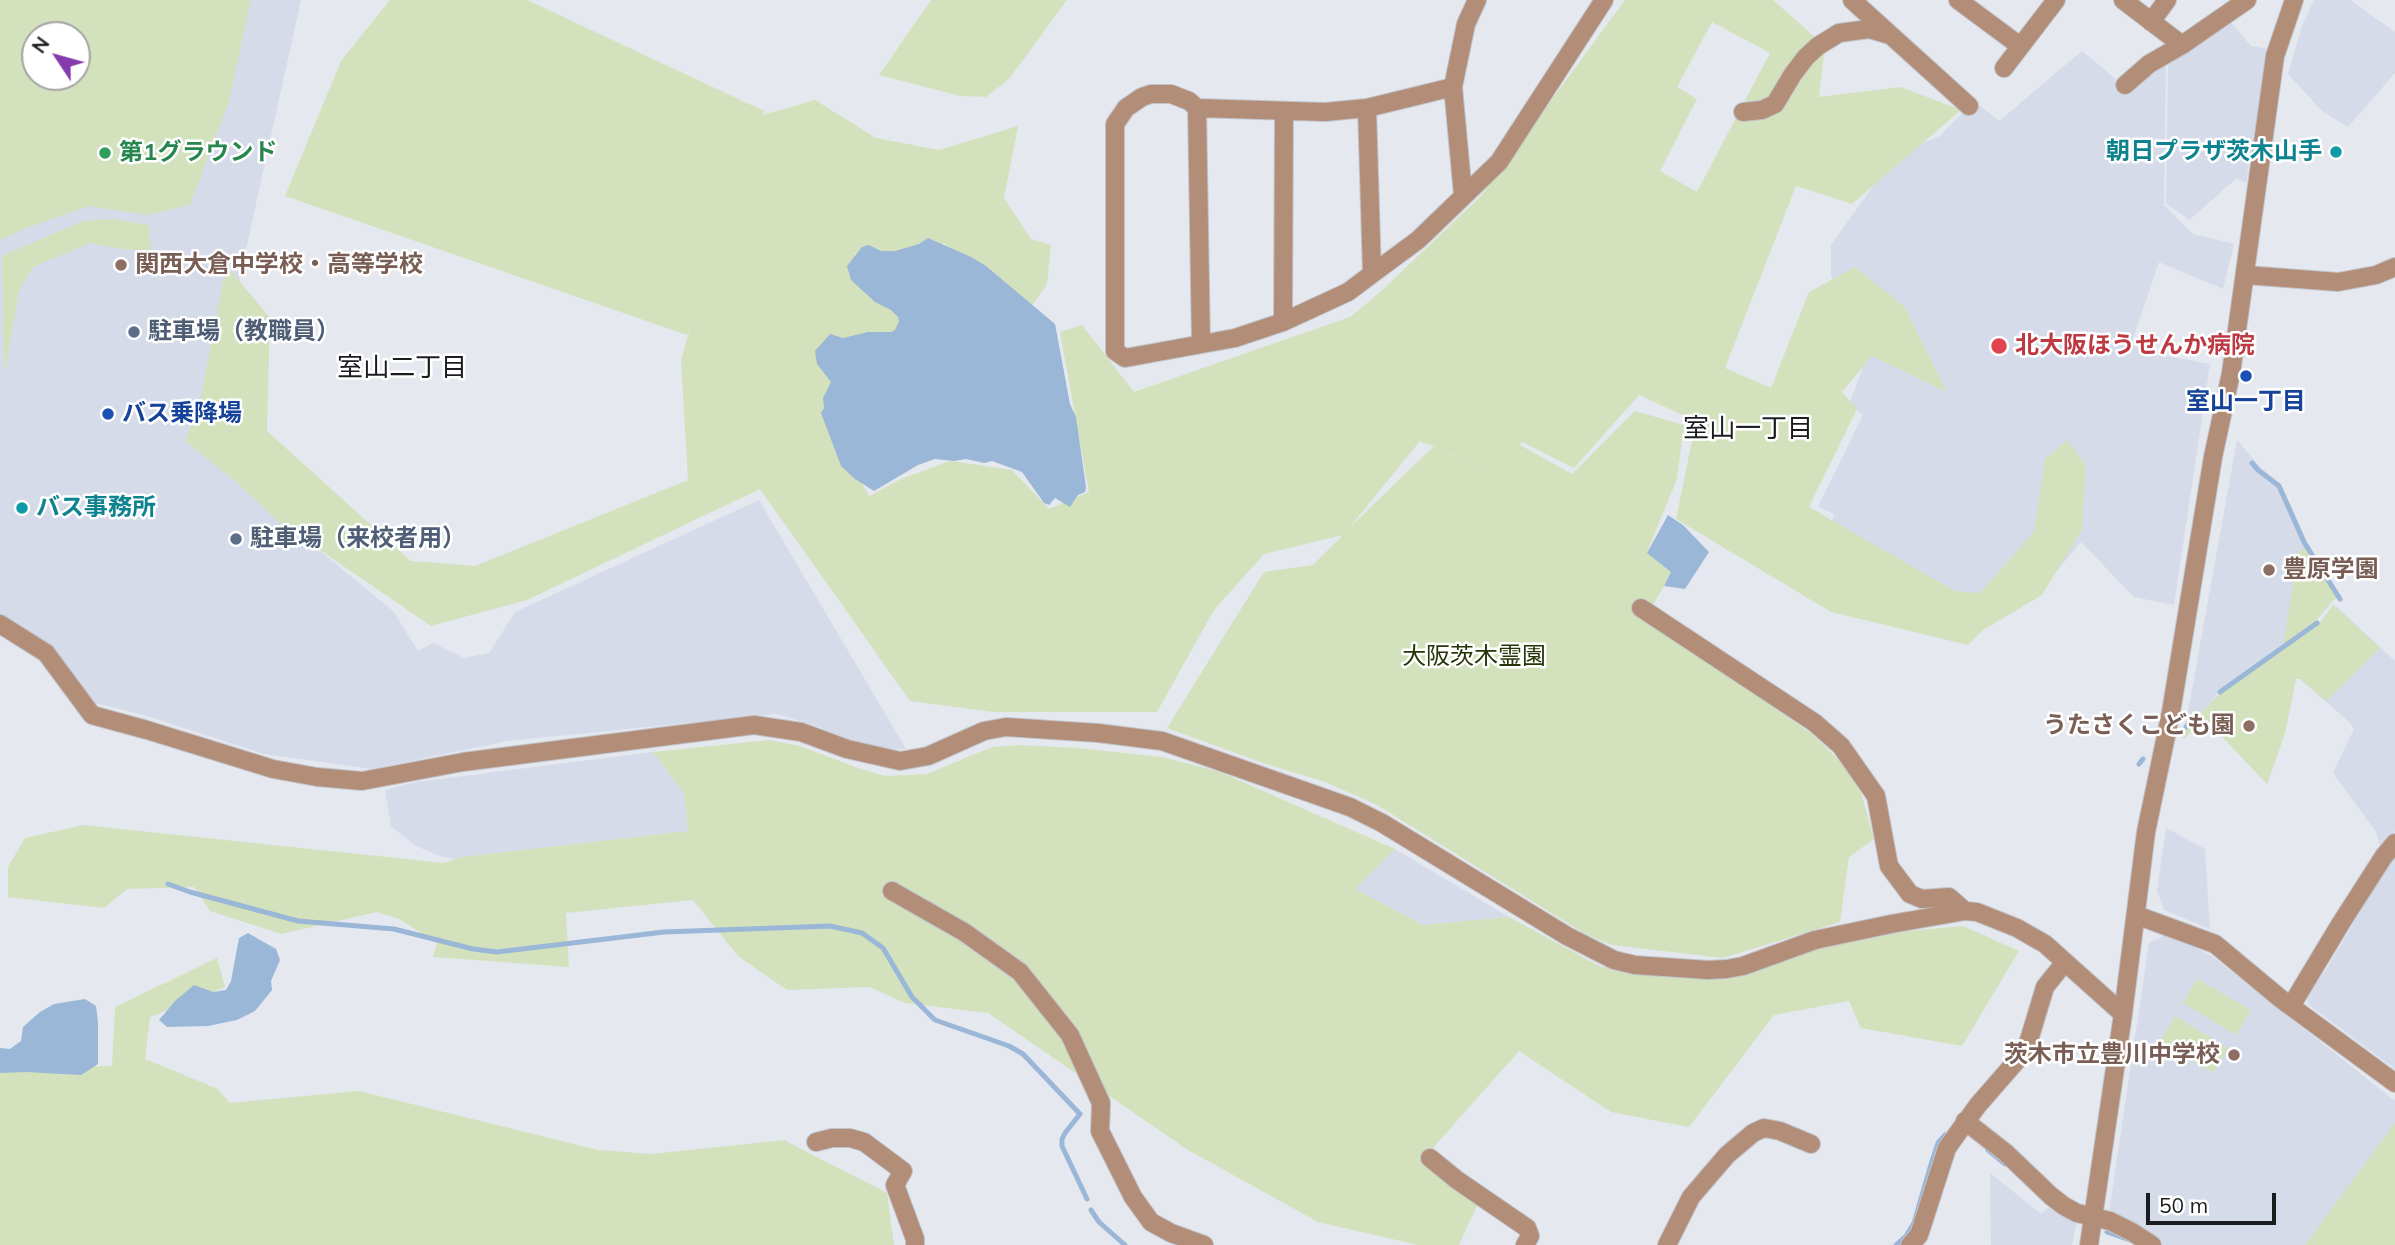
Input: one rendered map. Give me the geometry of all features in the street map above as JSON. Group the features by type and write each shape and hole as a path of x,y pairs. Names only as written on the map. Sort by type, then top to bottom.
{"street":[{"path":"1463,195 1453,87 1466,24 1477,0"},
{"path":"1453,87 1367,108 1325,112 1197,108 1189,101 1171,94 1151,94 1133,102 1115,124 1115,351 1125,358 1235,338 1283,322 1348,292 1418,240 1499,162 1604,0"},
{"path":"1852,0 1969,106"},
{"path":"1958,0 2020,46"},
{"path":"2004,68 2056,0"},
{"path":"2123,0 2182,45"},
{"path":"2151,22 2167,0"},
{"path":"2125,85 2149,64 2182,45 2247,0"},
{"path":"2089,1245 2146,832 2171,712 2213,457 2231,373 2246,275 2247,242 2275,56 2294,0"},
{"path":"1744,112 1762,110 1775,104 1806,57 1839,33 1869,29 1889,35"},
{"path":"1197,108 1201,344"},
{"path":"1367,108 1372,274"},
{"path":"1283,322 1284,111"},
{"path":"2246,275 2339,282 2376,275 2395,267"},
{"path":"1641,608 1815,723 1841,746 1876,796 1889,866 1910,894 1922,899 1949,897 1965,911"},
{"path":"0,624 46,653 92,715 273,769 362,781 463,762 754,725 801,732 847,749 900,761 929,756 984,731 1006,727 1098,733 1162,741 1350,807 1382,823 1601,955 1635,965 1708,971 1727,969 1743,966 1815,940 1965,911 1977,912 2017,928 2045,944 2123,1014"},
{"path":"2291,1006 2348,912 2395,843"},
{"path":"892,891 964,932 1020,972 1070,1035 1101,1103 1100,1132 1133,1197 1151,1222 1171,1233 1204,1245"},
{"path":"2136,915 2215,944 2291,1006 2395,1083"},
{"path":"1910,1245 1919,1235 1947,1148 1965,1122 2026,1050 2045,987 2065,962"},
{"path":"1965,1122 2006,1153 2051,1196 2077,1213 2121,1227 2152,1245"},
{"path":"1667,1245 1691,1196 1727,1155 1753,1133 1764,1128 1780,1131 1811,1144"},
{"path":"816,1142 832,1138 850,1138 864,1142 903,1171 895,1185 915,1245"},
{"path":"1430,1157 1457,1180 1527,1228 1530,1236 1525,1245"}],"shaded area":[{"name":"関西大倉中学校・高等学校","path":"0,0 301,0 201,453 393,611 418,651 433,643 464,658 489,653 515,612 759,500 906,749 887,749 853,741 777,714 508,741 372,769 264,754 144,715 95,703 53,649 0,614"},
{"path":"2314,0 2350,0 2395,32 2395,73 2348,127 2322,111 2288,74 2302,26"},
{"path":"2229,20 2251,46 2268,49 2246,183 2237,178 2189,220 2166,203 2168,61"},
{"name":"北大阪ほうせんか病院","path":"2082,51 2129,90 2166,62 2164,205 2193,234 2234,244 2223,289 2159,262 2133,339 2151,353 2210,364 2174,605 2134,597 2081,542 2044,586 1983,629 1827,537 1834,514 1818,507 1863,415 1849,404 1863,368 1831,275 1831,245 1897,153 1940,136 1974,101 1999,121"},
{"path":"2237,440 2260,467 2281,484 2308,544 2341,596 2333,600 2315,622 2222,689 2211,701 2319,624 2333,605 2337,607 2395,661 2395,831 2380,847 2376,832 2333,773 2354,729 2300,679 2296,679 2285,733 2267,784 2211,725 2202,723 2183,739"},
{"path":"653,752 684,793 689,831 455,859 416,846 391,826 385,790 416,782"},
{"path":"2166,828 2205,849 2210,929 2164,910 2157,891"},
{"path":"1395,849 1509,917 1423,925 1354,889"},
{"path":"2395,853 2395,1069 2309,1005 2307,995 2327,968"},
{"name":"茨木市立豊川中学校","path":"2167,934 2212,956 2395,1101 2395,1245 2163,1245 2109,1212 2149,943"},
{"path":"1990,1173 2041,1214 2051,1206 2076,1224 2072,1245 1991,1245"}],"green space":[{"name":"第1グラウンド","path":"0,0 251,0 229,101 190,205 147,215 89,206 0,240"},
{"name":"大阪茨木霊園","path":"390,0 527,0 764,111 763,115 815,100 876,138 939,150 1018,126 1004,198 1031,239 1051,245 1047,284 1029,310 991,304 1004,281 990,279 944,243 895,264 854,253 909,328 845,386 824,418 869,496 901,479 950,461 1012,470 1049,509 1089,492 1060,332 1082,325 1134,392 1350,317 1378,294 1481,196 1625,0 1773,0 1825,46 1819,97 1901,87 1961,110 1852,204 1796,186 1725,368 1771,388 1809,292 1855,267 1905,307 1947,392 1872,356 1842,392 1857,409 1809,507 1955,591 1980,593 2034,532 2045,459 2067,440 2086,465 2082,530 2042,595 1983,630 1968,645 1831,612 1676,519 1696,421 1639,395 1574,468 1522,442 1520,445 1572,474 1635,411 1684,425 1677,479 1647,552 1672,572 1646,617 1812,734 1857,778 1874,839 1849,857 1840,922 1723,958 1612,945 1587,935 1377,805 1325,782 1167,728 1264,572 1313,565 1343,535 1264,554 1214,610 1157,712 994,712 910,701 760,489 527,600 431,626 279,522 235,481 185,441 200,402 226,265 270,318 267,431 411,561 475,566 688,480 681,360 691,325 687,335 285,196 341,61","holes":["1712,22 1770,53 1697,192 1660,171 1697,99 1677,87","1420,441 1494,472 1433,447 1350,527"]},
{"path":"931,0 1067,0 1009,79 986,97 960,96 879,75"},
{"path":"114,219 149,225 151,250 128,250 90,243 33,267 19,291 4,376 2,256 83,221"},
{"path":"2306,548 2337,598 2315,622 2283,645 2299,551"},
{"name":"うたさくこども園","path":"2333,605 2380,648 2326,701 2301,679 2296,679 2285,733 2267,784 2211,725 2202,723 2183,739 2184,730 2221,693 2319,624"},
{"path":"769,740 800,746 886,776 927,774 992,747 1019,745 1162,757 1220,772 1395,849 1355,889 1423,925 1509,917 1601,967 1729,978 1854,936 1963,926 2019,951 1962,1046 1861,1028 1849,1001 1774,1015 1689,1127 1611,1112 1519,1051 1424,1158 1479,1201 1459,1245 1418,1245 1318,1222 1188,1150 988,1013 905,1003 869,987 787,990 738,956 693,900 566,913 569,967 433,957 437,943 399,919 377,912 281,934 210,911 194,887 127,889 104,908 8,897 8,867 25,838 83,825 444,863 462,857 688,831 684,793 653,752"},
{"path":"217,958 225,987 150,1017 145,1059 218,1089 230,1103 359,1091 598,1150 652,1154 784,1140 887,1193 894,1245 0,1245 0,1067 112,1066 115,1007"},
{"path":"2197,979 2251,1010 2236,1035 2183,1003"},
{"path":"2175,1016 2228,1048 2213,1073 2160,1041"},
{"path":"2395,1123 2395,1245 2305,1245"}],"water":[{"path":"928,238 986,266 1055,324 1070,404 1076,417 1086,487 1085,492 1078,495 1070,507 1055,498 1049,505 1044,503 1022,472 992,461 984,463 966,459 935,459 918,465 874,491 841,466 821,413 824,408 823,398 831,382 817,364 815,351 830,334 843,338 868,332 891,332 899,321 891,310 875,302 851,280 847,266 862,247 869,245 881,251 895,251 919,244"},
{"path":"1668,515 1683,525 1709,552 1685,589 1664,586 1671,572 1647,553"},
{"path":"248,933 276,949 280,960 271,981 272,990 255,1011 237,1020 208,1026 167,1027 159,1020 176,1000 194,985 213,992 226,990 231,981 239,938"},
{"path":"85,999 96,1006 98,1064 81,1075 0,1073 0,1048 10,1049 21,1041 23,1027 40,1012 54,1004"}],"waterway":[{"path":"2252,463 2279,486 2304,542 2340,599"},
{"path":"2220,692 2317,623"},
{"path":"2186,727 2191,720"},
{"path":"2139,764 2143,759"},
{"path":"168,884 298,921 394,929 473,949 497,952 664,932 830,926 862,933 883,948 912,997 935,1020 1009,1046 1023,1054 1080,1114 1065,1133 1062,1146 1087,1199"},
{"path":"1896,1245 1914,1223 1938,1143 1945,1135"},
{"path":"1988,1150 2005,1164"},
{"path":"1091,1210 1099,1222 1125,1245"},
{"path":"2107,1232 2130,1240"}],"place":[{"name":"朝日プラザ茨木山手","path":"2336,152"},
{"name":"第1グラウンド","path":"105,153"},
{"name":"関西大倉中学校・高等学校","path":"121,265"},
{"name":"駐車場（教職員）","path":"134,332"},
{"name":"北大阪ほうせんか病院","path":"1999,346"},
{"name":"室山一丁目","path":"2246,376"},
{"name":"バス乗降場","path":"108,414"},
{"name":"バス事務所","path":"22,508"},
{"name":"駐車場（来校者用）","path":"236,539"},
{"name":"豊原学園","path":"2269,570"},
{"name":"うたさくこども園","path":"2249,726"},
{"name":"茨木市立豊川中学校","path":"2234,1055"}],"district":[{"name":"室山二丁目","path":"402,368"},
{"name":"室山一丁目","path":"1748,429"}]}
